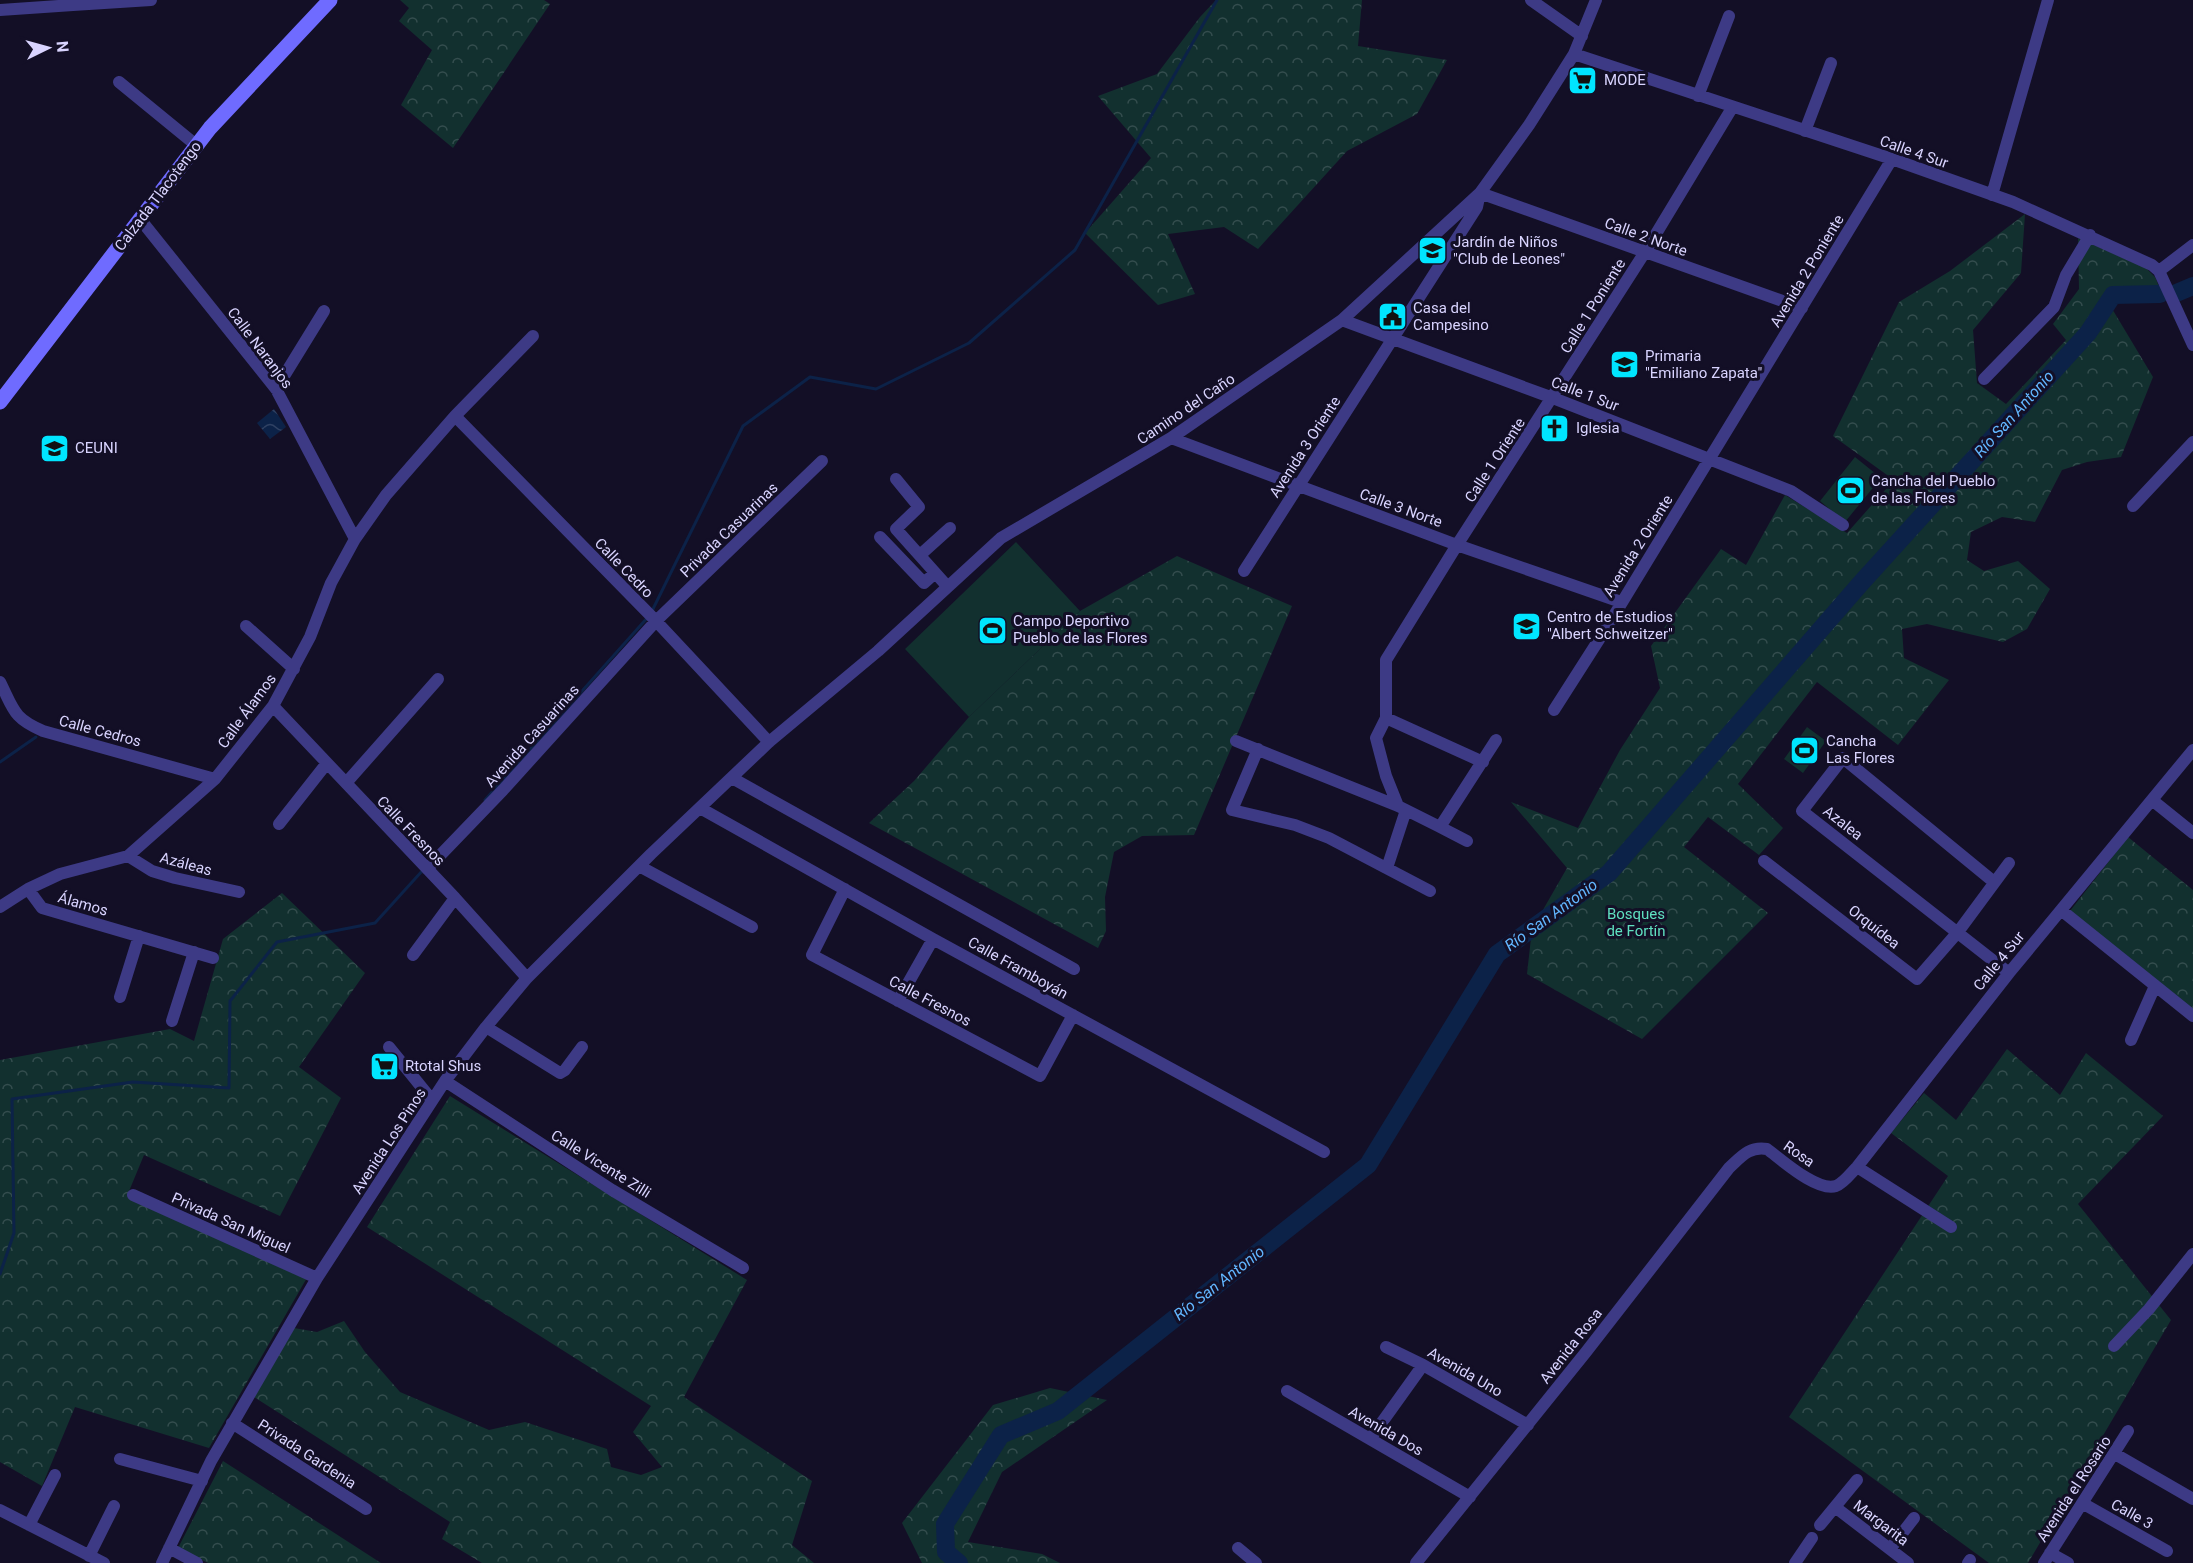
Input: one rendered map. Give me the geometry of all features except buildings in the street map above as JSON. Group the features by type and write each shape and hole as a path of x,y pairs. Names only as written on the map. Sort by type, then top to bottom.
{"street":[{"path":"0,10 74,2 151,0"},
{"name":"Calzada Tlacotengo","path":"0,402 196,146 261,71 330,0"},
{"path":"1531,0 1582,36"},
{"name":"Camino del Caño","path":"770,742 878,651 1001,538 1171,438 1342,320 1480,193 1529,125 1574,54 1596,0"},
{"path":"1992,195 2048,0"},
{"path":"1698,96 1729,15"},
{"name":"Calle 4 Sur","path":"1574,54 1892,159 1992,195 2090,236 2159,271"},
{"path":"1804,131 1831,63"},
{"path":"119,82 196,146"},
{"name":"Calle 1 Poniente","path":"1553,398 1732,108"},
{"name":"Avenida 2 Poniente","path":"1710,459 1892,159"},
{"name":"Calle 2 Norte","path":"1480,193 1802,308"},
{"name":"Avenida 3 Oriente","path":"1244,571 1477,207 1480,193"},
{"name":"Calle Naranjos","path":"140,219 276,389 355,539"},
{"path":"1984,379 2054,306 2066,275 2090,236"},
{"path":"2193,245 2159,271 2193,345"},
{"path":"276,389 324,311"},
{"name":"Calle 1 Sur","path":"1342,320 1553,398 1791,491 1843,525"},
{"name":"Calle Álamos","path":"0,908 28,889 60,874 128,856 215,779 273,706 310,637 331,583 355,539 386,495 455,416 533,336"},
{"name":"Calle 1 Oriente","path":"1386,718 1386,660 1457,545 1553,398"},
{"name":"Calle Cedro","path":"455,416 656,621 770,742"},
{"name":"Calle 3 Norte","path":"1171,438 1457,545 1621,602"},
{"path":"2133,506 2193,442"},
{"name":"Avenida 2 Oriente","path":"1554,710 1710,459"},
{"name":"Privada Casuarinas","path":"656,621 822,461"},
{"path":"896,479 920,507 896,529 947,586"},
{"path":"920,555 950,528"},
{"path":"880,537 924,583 935,573"},
{"name":"Avenida Casuarinas","path":"427,869 503,790 656,621"},
{"path":"246,626 294,669"},
{"path":"346,783 438,679"},
{"name":"Calle Cedros","path":"0,682 17,715 25,723 43,731 215,779"},
{"name":"Calle Fresnos","path":"273,706 455,898 527,978"},
{"path":"1386,868 1402,808 1386,776 1376,738 1386,718 1483,762"},
{"path":"1440,827 1496,740"},
{"path":"1236,741 1402,808 1467,841"},
{"name":"Avenida Los Pinos","path":"162,1563 232,1423 317,1278 445,1081 527,978 639,866 770,742"},
{"path":"1258,749 1232,810 1295,825 1329,838 1430,891"},
{"name":"Calle 4 Sur","path":"1828,1187 1838,1186 1857,1167 2009,973 2193,750"},
{"name":"Azalea","path":"1994,882 1843,759 1802,811 2009,973"},
{"path":"279,824 327,763"},
{"path":"732,778 1074,969"},
{"path":"2152,800 2193,833"},
{"name":"Calle Framboyán","path":"700,808 933,939 1324,1152"},
{"name":"Azáleas","path":"128,856 160,874 239,892"},
{"name":"Orquídea","path":"1764,861 1917,979 1958,932"},
{"path":"1958,932 2009,863"},
{"path":"639,866 752,927"},
{"name":"Álamos","path":"28,889 42,908 213,957"},
{"name":"Calle Fresnos","path":"845,889 812,955 1040,1076 1073,1015"},
{"path":"413,955 455,898"},
{"path":"2061,910 2193,1016"},
{"path":"120,997 139,936"},
{"path":"898,1001 933,939"},
{"path":"172,1021 194,952"},
{"path":"2131,1040 2155,986"},
{"path":"486,1027 561,1073 582,1047"},
{"path":"389,1047 432,1100"},
{"name":"Calle Vicente Zilli","path":"445,1081 612,1190 744,1268"},
{"name":"Rosa","path":"1752,1148 1767,1149 1816,1184 1828,1187"},
{"name":"Avenida Rosa","path":"1416,1563 1528,1425 1729,1168 1752,1148"},
{"path":"1857,1167 1951,1227"},
{"name":"Privada San Miguel","path":"134,1195 317,1278"},
{"path":"2114,1346 2149,1309 2193,1254"},
{"name":"Avenida Uno","path":"1386,1347 1423,1365 1528,1425"},
{"path":"1370,1439 1423,1365"},
{"name":"Avenida Dos","path":"1287,1391 1470,1497"},
{"name":"Privada Gardenia","path":"232,1423 366,1509"},
{"name":"Avenida el Rosario","path":"2047,1558 2128,1431"},
{"path":"2115,1454 2193,1499"},
{"path":"120,1459 202,1481"},
{"path":"29,1525 55,1475"},
{"path":"1820,1525 1857,1480"},
{"name":"Calle 3","path":"2082,1503 2168,1551"},
{"path":"89,1556 114,1506"},
{"name":"Margarita","path":"1835,1507 1908,1563"},
{"path":"0,1510 104,1563"},
{"path":"1890,1550 1914,1518"},
{"path":"1798,1562 1812,1538"},
{"path":"169,1548 197,1563"},
{"path":"1238,1548 1256,1563"},
{"path":"2047,1558 2068,1563"}],"green space":[{"path":"400,0 544,0 550,4 453,148 401,105 432,50 399,21 409,8"},
{"path":"1216,0 1362,0 1358,46 1447,60 1417,114 1347,151 1258,249 1224,227 1168,234 1195,294 1158,305 1085,233 1151,158 1098,96 1157,74 1200,17"},
{"name":"Bosques de Fortín","path":"2025,214 2021,273 1973,330 1977,383 2006,404 2066,340 2053,324 2079,289 2078,238 2146,268 2155,277 2160,289 2131,292 2111,307 2153,377 2121,457 2087,462 2062,470 2035,522 2002,517 1971,532 1967,560 1984,571 2018,561 2050,589 2027,629 2003,642 1927,624 1902,629 1904,658 1949,680 1898,745 1817,682 1738,784 1783,828 1759,855 1708,817 1684,847 1768,913 1642,1039 1527,974 1532,929 1567,868 1511,802 1578,828 1620,750 1660,688 1651,646 1721,549 1746,565 1785,495 1847,533 1894,480 1833,436 1899,302 1950,271"},
{"name":"Cancha del Pueblo de las Flores","path":"1855,457 1881,478 1845,522 1820,501"},
{"name":"Campo Deportivo Pueblo de las Flores","path":"1016,542 1080,611 969,717 905,649"},
{"path":"1177,556 1292,606 1194,835 1142,836 1114,852 1105,897 1106,931 1098,948 869,823 914,781 969,717 1080,611"},
{"name":"Cancha Las Flores","path":"1807,727 1826,741 1803,773 1784,759"},
{"path":"2128,837 2193,890 2193,1009 2070,911"},
{"path":"282,893 365,973 299,1067 341,1098 280,1216 144,1155 127,1196 308,1276 209,1448 75,1407 42,1486 0,1462 0,1060 170,1029 194,1041 223,939"},
{"path":"2007,1049 2060,1095 2086,1053 2163,1116 2078,1204 2171,1320 2028,1563 1989,1563 1789,1417 1948,1176 1891,1133 1924,1093 1956,1120"},
{"path":"450,1096 747,1280 684,1397 812,1481 792,1545 814,1563 482,1563 442,1539 450,1522 254,1397 294,1328 317,1332 344,1321 365,1352 400,1392 489,1430 525,1422 607,1449 611,1467 641,1475 662,1467 633,1432 651,1406 367,1227"},
{"path":"1050,1388 1107,1400 1002,1472 968,1542 1042,1554 1060,1563 922,1563 902,1523 993,1405"},
{"path":"223,1461 381,1563 208,1563 178,1548"}],"water":[{"path":"274,409 286,427 270,439 257,423"}],"waterway":[{"path":"652,611 743,426 810,377 876,389 969,343 1075,250 1217,0"},
{"name":"Río San Antonio","path":"2174,294 2193,286"},
{"name":"Río San Antonio","path":"959,1563 946,1552 945,1524 1001,1435 1058,1411 1368,1165 1497,954 1609,873 1861,583 2088,333 2113,295 2160,294"},
{"path":"485,800 648,617"},
{"path":"0,762 36,737"},
{"path":"0,1274 14,1233 12,1099 133,1082 229,1088 230,1001 277,942 375,923 423,870"}],"place":[{"name":"MODE","path":"1583,80"},
{"name":"Jardín de Niños \"Club de Leones\"","path":"1432,251"},
{"name":"Casa del Campesino","path":"1392,317"},
{"name":"Primaria \"Emiliano Zapata\"","path":"1624,365"},
{"name":"Iglesia","path":"1555,428"},
{"name":"CEUNI","path":"54,448"},
{"name":"Cancha del Pueblo de las Flores","path":"1850,490"},
{"name":"Centro de Estudios \"Albert Schweitzer\"","path":"1526,626"},
{"name":"Campo Deportivo Pueblo de las Flores","path":"992,630"},
{"name":"Cancha Las Flores","path":"1805,750"},
{"name":"Rtotal Shus","path":"384,1066"}]}
